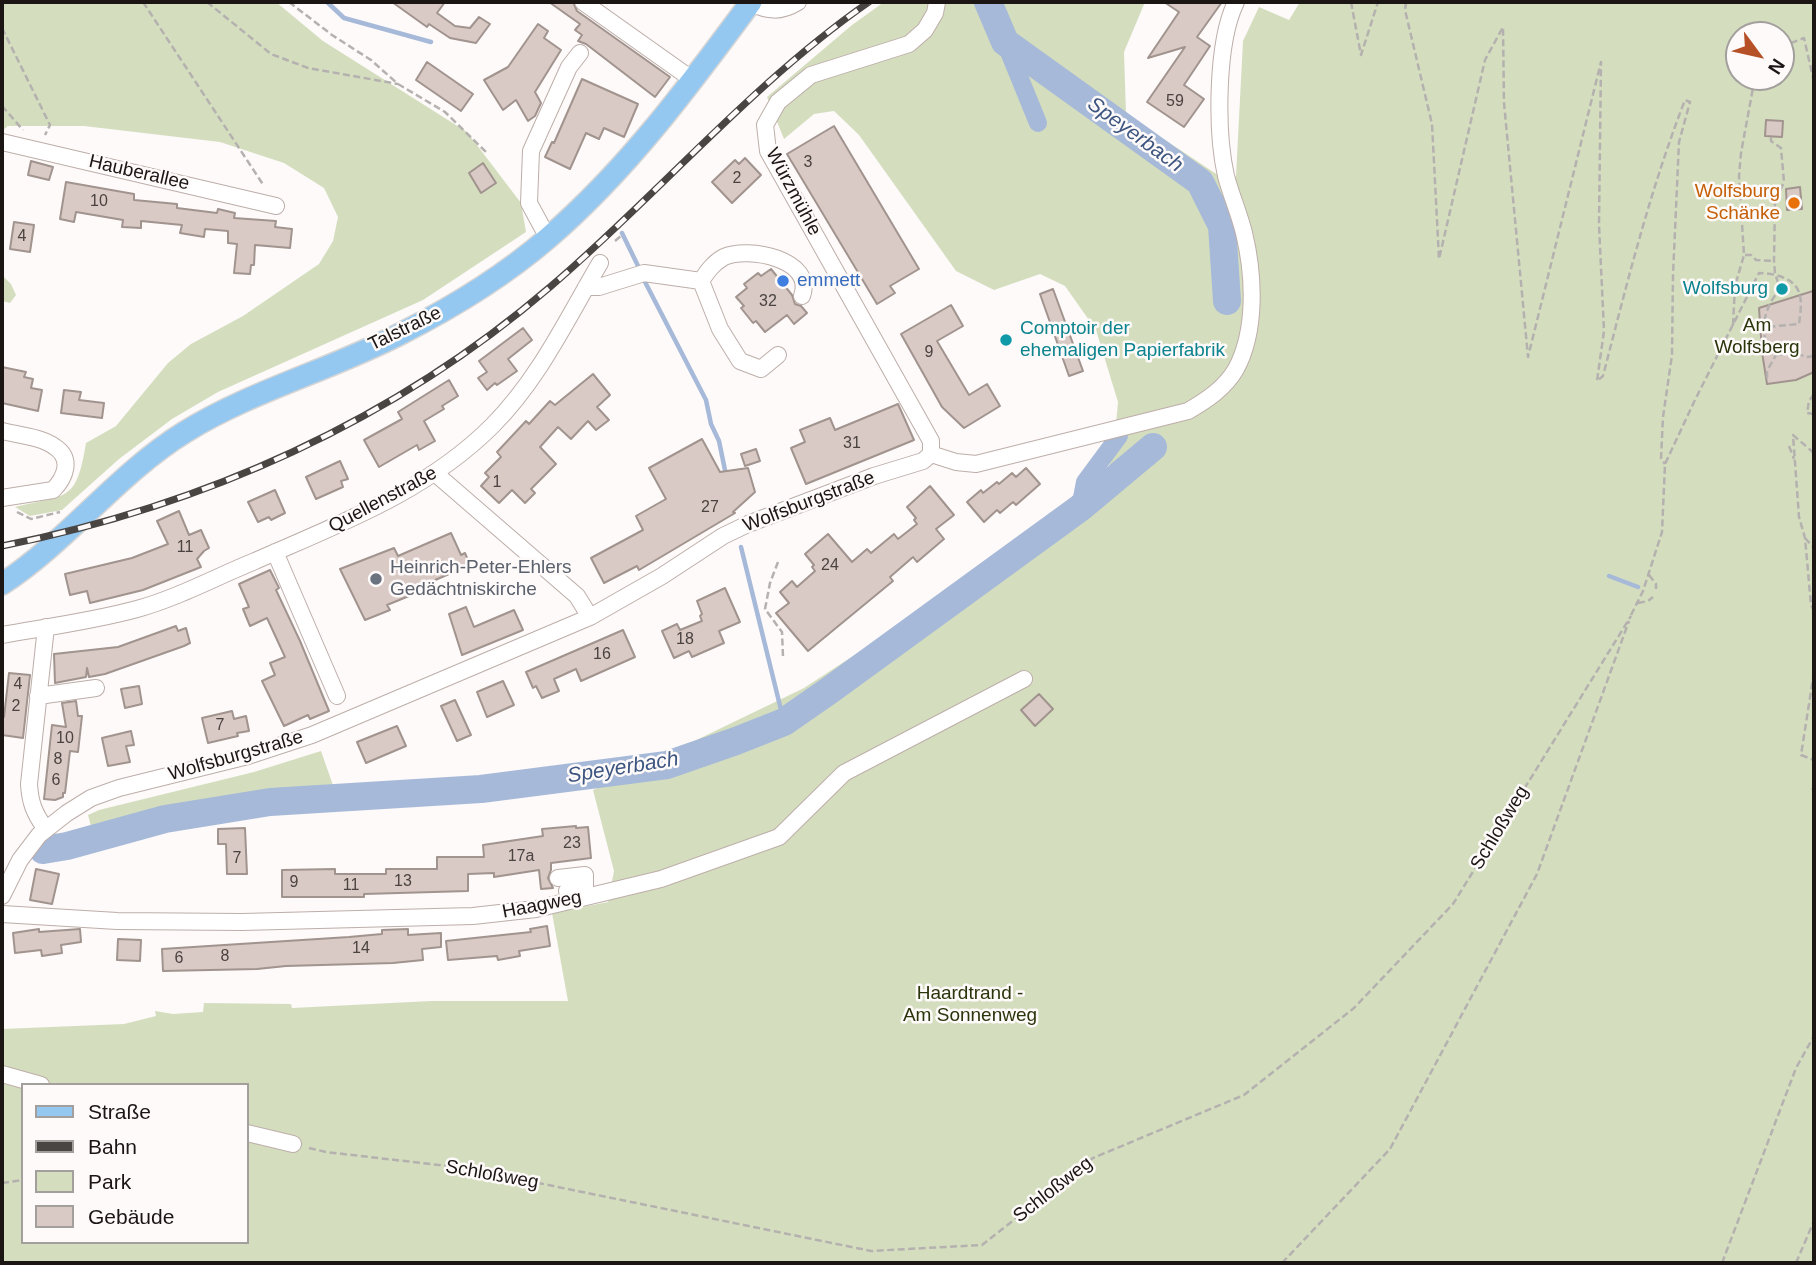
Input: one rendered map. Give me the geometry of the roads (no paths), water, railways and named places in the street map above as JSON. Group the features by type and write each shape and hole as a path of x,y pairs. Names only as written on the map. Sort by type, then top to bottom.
{"main road":[{"name":"Talstraße","path":"2,584 168,443 240,403 410,329 475,292 548,238 644,141 750,2"}],"street":[{"path":"584,2 693,80"},
{"path":"750,2 765,10 776,11 798,2"},
{"name":"Würzmühle","path":"932,454 931,441 768,151 765,125 778,102 811,75 909,44 925,30 935,13 937,2"},
{"path":"932,454 956,462 976,464 1188,411 1215,394 1236,369 1249,328 1250,269 1244,233 1226,177 1221,130 1222,56 1230,14 1236,2"},
{"path":"548,238 529,203 531,151 569,67 580,52"},
{"name":"Hauberallee","path":"2,142 276,206"},
{"path":"701,281 710,267 722,258 736,253 760,254 790,265 803,278 805,288 802,296"},
{"name":"Quellenstraße","path":"2,635 141,608 367,512 436,474 484,433 518,397 537,372 600,263"},
{"path":"586,287 599,287 638,275 701,281"},
{"path":"701,281 720,329 740,361 761,369 778,355"},
{"path":"2,431 55,447 64,460 65,468 65,476 53,490 2,498"},
{"name":"Wolfsburgstraße","path":"45,828 91,798 119,788 207,768 282,746 590,617 663,576 723,536 748,524 923,461 932,454"},
{"path":"436,474 577,596 590,617"},
{"path":"275,552 337,696"},
{"path":"2,896 20,860 45,828 35,815 30,802 29,784 46,627"},
{"name":"Haagweg","path":"2,914 117,921 242,922 459,917 536,909 661,879 779,837 844,773 1024,679"},
{"path":"38,696 96,688"},
{"path":"536,909 547,896 585,886 585,875 558,878"},
{"path":"2,1074 34,1083"},
{"path":"248,1133 293,1144"}],"waterway":[{"path":"327,2 344,18 431,42"},
{"name":"Speyerbach","path":"988,2 1005,42 1200,182 1222,226 1227,301"},
{"path":"1005,42 1038,123"},
{"path":"622,233 640,270"},
{"path":"643,278 706,400 726,475"},
{"path":"1080,508 1085,482 1119,436"},
{"name":"Speyerbach","path":"43,850 165,819 270,802 481,789 667,765 736,741 784,722 830,690 1080,508 1153,447"},
{"path":"741,547 784,722"},
{"path":"1609,576 1638,587"}],"railway":[{"path":"2,546 77,529 150,508 223,482 293,452 361,417 427,378 490,335 550,287 785,68 869,2"}],"place":[{"name":"Wolfsburg Schänke","path":"1794,203"},
{"name":"emmett","path":"783,281"},
{"name":"Wolfsburg","path":"1782,289"},
{"name":"Comptoir der ehemaligen Papierfabrik","path":"1006,340"},
{"name":"Heinrich-Peter-Ehlers Gedächtniskirche","path":"376,579"}],"park label":[{"name":"Am Wolfsberg","path":"1757,337"},
{"name":"Haardtrand - Am Sonnenweg","path":"970,1005"}]}
